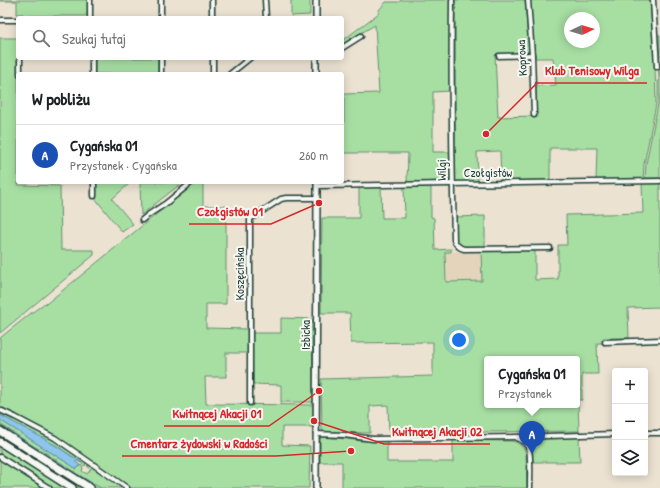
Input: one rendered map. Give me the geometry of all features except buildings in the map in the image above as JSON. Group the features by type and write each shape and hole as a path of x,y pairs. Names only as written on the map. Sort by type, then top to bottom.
{"highway":[{"path":"0,431 90,488"},
{"path":"0,442 72,488"}],"street":[{"path":"90,0 90,16"},
{"path":"161,0 161,16"},
{"path":"212,0 212,16"},
{"path":"265,0 266,16"},
{"path":"316,0 316,16"},
{"name":"Wilgi","path":"452,0 452,183 455,244 464,249 550,248"},
{"name":"Koprowa","path":"528,0 534,115"},
{"path":"653,0 658,33 657,68"},
{"path":"0,20 16,20"},
{"path":"344,47 361,36"},
{"path":"499,56 532,55"},
{"path":"20,60 20,72"},
{"path":"92,60 92,72"},
{"path":"161,60 161,72"},
{"path":"213,60 213,72"},
{"path":"232,72 248,60"},
{"path":"316,60 316,72"},
{"name":"Czołgistów","path":"344,184 660,181"},
{"path":"94,184 94,196"},
{"path":"142,220 166,204 190,184"},
{"name":"Izbicka","path":"316,488 317,184"},
{"name":"Koszęcińska","path":"250,403 250,219 282,199 317,198"},
{"path":"605,342 660,340"},
{"path":"0,410 55,438 127,488"},
{"path":"648,433 660,433"},
{"path":"316,434 373,439 612,434"},
{"path":"515,437 526,443 528,448 530,455 530,488"},
{"path":"0,457 49,488"}],"shaded area":[{"path":"481,251 482,281 446,282 445,252"}],"green space":[{"path":"0,0 89,1 88,13 85,16 25,16 23,14 17,14 17,1"},
{"path":"291,0 310,0 310,15 291,16"},
{"path":"401,0 450,0 450,91 433,92 433,152 450,152 450,181 407,182 408,153 344,153 344,94 379,93 375,25 354,37 344,45 344,39 379,13 379,10 386,2 399,2"},
{"path":"455,0 525,0 529,54 495,55 498,117 536,116 536,86 556,85 553,58 534,58 530,0 650,0 656,104 644,164 643,179 596,180 597,148 550,148 550,180 501,181 500,151 477,152 478,182 455,182"},
{"path":"657,35 660,35 660,178 645,178 646,164 658,104 659,79"},
{"path":"0,38 16,38 16,60 18,60 18,72 16,72 16,184 60,186 61,250 94,250 94,255 0,333"},
{"path":"93,60 158,60 158,72 93,72"},
{"path":"642,183 660,183 660,307 628,308 629,338 603,338 603,343 597,343 598,374 582,374 582,400 580,400 580,356 484,356 484,408 578,408 579,431 389,433 388,405 370,406 370,433 323,432 321,379 433,376 433,342 351,343 350,313 321,313 322,218 359,218 359,187 381,187 382,218 405,218 404,187 431,187 431,217 434,218 435,250 451,249 451,252 445,252 446,282 482,281 481,251 535,250 535,280 558,279 558,245 567,245 566,215 643,213"},
{"path":"94,184 129,184 112,199 133,224 122,232 95,198"},
{"path":"140,184 180,184 141,215"},
{"path":"194,184 203,184 203,206 226,206 226,304 206,304 206,328 248,329 248,353 226,353 226,377 205,377 206,404 313,405 313,427 282,427 282,445 310,446 309,488 129,488 83,456 83,453 80,451 79,453 59,439 0,408 0,338 30,314 45,303 46,304"},
{"path":"485,216 485,247 461,247 458,244 456,237 455,217"},
{"path":"281,318 312,319 313,402 281,402 281,385 253,384 252,333 281,333"},
{"path":"0,411 58,442 85,461 85,466 81,461 57,446 0,415"},
{"path":"0,420 77,469 81,465 83,468 82,471 87,474 91,469 87,466 92,465 124,488 97,488 0,427"},
{"path":"0,435 83,488 79,488 0,438"},
{"path":"579,436 580,462 533,462 532,437"},
{"path":"320,437 361,441 387,441 387,462 453,462 453,440 512,441 520,444 525,450 527,488 342,488 342,462 320,462"},
{"path":"0,446 66,488 51,488 0,455"},
{"path":"0,459 43,488 0,488"}],"water":[{"path":"0,415 45,439 82,463 75,462 80,465 77,469 0,420"}],"waterway":[{"path":"0,424 75,472"},
{"path":"77,474 101,488"}],"place":[{"name":"Klub Tenisowy Wilga","path":"486,134"},
{"name":"Czołgistów 01","path":"319,203"},
{"name":"Kwitnącej Akacji 01","path":"319,391"},
{"name":"Kwitnącej Akacji 02","path":"314,421"},
{"name":"Cmentarz żydowski w Radości","path":"351,451"},
{"name":"Cygańska 01","path":"532,454"}]}
